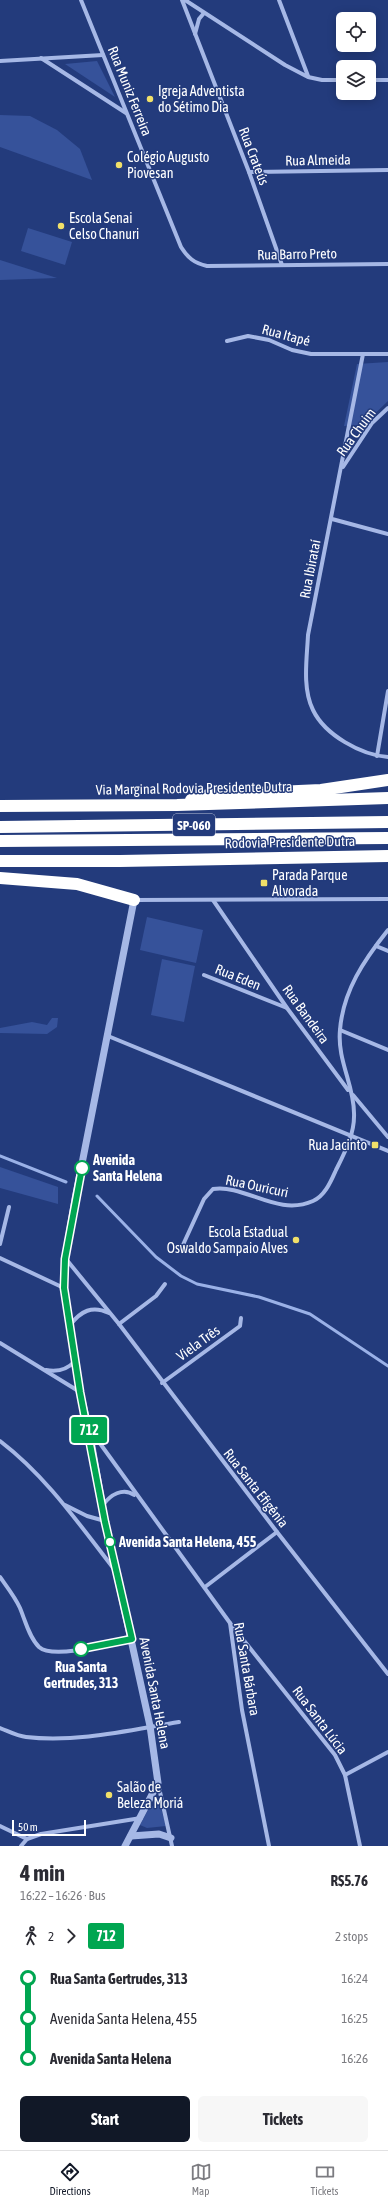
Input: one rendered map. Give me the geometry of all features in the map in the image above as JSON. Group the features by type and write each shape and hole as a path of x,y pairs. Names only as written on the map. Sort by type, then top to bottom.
{"highway":[{"path":"177,805 208,795 321,790 388,780"},
{"name":"Via Marginal Rodovia Presidente Dutra","path":"0,806 177,805 388,798"},
{"name":"Rodovia Presidente Dutra","path":"0,827 388,822"},
{"name":"Rodovia Presidente Dutra","path":"0,840 388,838"},
{"name":"Rodovia Presidente Dutra","path":"0,860 120,861 388,856"},
{"path":"0,878 77,884 134,900"}],"street":[{"name":"Rua Muniz Ferreira","path":"81,0 181,247 189,258 196,264 207,266"},
{"path":"183,0 285,65 308,77 322,80 336,80"},
{"name":"Rua Crateús","path":"183,0 249,172 282,265"},
{"path":"278,0 308,77"},
{"path":"195,34 199,19 204,13"},
{"path":"0,61 103,55"},
{"path":"41,58 127,113"},
{"path":"376,80 388,80"},
{"name":"Rua Almeida","path":"249,172 388,170"},
{"name":"Rua Barro Preto","path":"207,266 388,264"},
{"name":"Rua Itapé","path":"227,341 248,336 269,340 292,350 311,354 388,354"},
{"name":"Rua Ibirataí","path":"363,354 342,469 308,634 306,667 309,695 313,711 331,732 344,742 377,756 388,757"},
{"name":"Rua Chuim","path":"342,469 372,423 388,408"},
{"path":"332,519 388,534"},
{"path":"377,756 388,691"},
{"path":"134,900 388,899"},
{"name":"Avenida Santa Helena","path":"134,900 65,1259 64,1288 80,1392 89,1429 105,1522 150,1726 158,1783"},
{"name":"Rua Bandeira","path":"213,900 287,1008 350,1092 388,1137"},
{"name":"Rua Ouricuri","path":"182,1248 204,1198 213,1189 227,1189 279,1205 296,1205 313,1201 323,1194 332,1179 351,1136 354,1112 341,1060 340,1030 346,997 358,972 388,930"},
{"path":"376,946 388,951"},
{"name":"Rua Eden","path":"204,975 287,1008"},
{"path":"340,1030 388,1050"},
{"path":"108,1036 388,1150"},
{"path":"0,1244 9,1207"},
{"path":"0,1258 64,1288"},
{"name":"Rua Santa Efigênia","path":"65,1259 110,1313 162,1383 388,1674"},
{"path":"118,1324 156,1296 165,1284"},
{"path":"69,1327 78,1316 89,1309 100,1309 110,1313"},
{"name":"Viela Três","path":"162,1383 240,1326 241,1318"},
{"path":"0,1343 80,1392"},
{"path":"42,1369 54,1371 61,1370 71,1366 75,1361"},
{"name":"Rua Santa Bárbara","path":"89,1429 230,1623 242,1710 269,1846"},
{"path":"0,1441 17,1455 63,1504 117,1573"},
{"path":"103,1506 110,1497 125,1492 132,1493 139,1499"},
{"path":"63,1504 87,1516 105,1522"},
{"path":"205,1587 277,1532"},
{"path":"0,1577 19,1607 32,1636 39,1647 47,1652 62,1652 132,1639"},
{"name":"Rua Santa Lúcia","path":"230,1623 335,1755 345,1775 360,1846"},
{"path":"0,1728 25,1737 53,1738 86,1736 179,1722"},
{"path":"345,1775 388,1752"},
{"path":"125,1846 158,1783"},
{"path":"158,1783 172,1846"},
{"path":"21,1846 27,1839 41,1834 141,1818"},
{"path":"0,1826 27,1839"},
{"path":"131,1836 159,1834 171,1838"}],"shaded area":[{"path":"97,61 115,97 65,64"},
{"path":"0,115 30,116 57,130 80,149 92,180 0,147"},
{"path":"28,228 72,242 65,265 21,251"},
{"path":"0,260 57,278 0,280"},
{"path":"388,362 388,401 363,425 344,426 357,364"},
{"path":"147,917 203,930 196,963 140,950"},
{"path":"162,959 195,966 184,1022 151,1015"},
{"path":"52,1018 58,1018 57,1027 47,1034 0,1033 0,1028 32,1022 47,1025"},
{"path":"0,1167 58,1187 58,1204 0,1188"},
{"path":"159,1801 166,1826 147,1828 140,1825 148,1810"}],"waterway":[{"path":"0,1156 66,1182"},
{"path":"97,1196 156,1257 181,1276 197,1284 259,1297 310,1314 388,1366"}],"bus line":[{"name":"712","path":"81,1649 132,1639 105,1522 89,1429 80,1392 64,1288 65,1259 82,1168"}],"place":[{"name":"Igreja Adventista do Sétimo Dia","path":"150,99"},
{"name":"Colégio Augusto Piovesan","path":"119,165"},
{"name":"Escola Senai Celso Chanuri","path":"61,226"},
{"name":"Parada Parque Alvorada","path":"264,883"},
{"name":"Rua Jacinto","path":"375,1145"},
{"name":"Avenida Santa Helena","path":"82,1168"},
{"name":"Escola Estadual Oswaldo Sampaio Alves","path":"296,1240"},
{"name":"Avenida Santa Helena, 455","path":"110,1542"},
{"name":"Rua Santa Gertrudes, 313","path":"81,1649"},
{"name":"Salão de Beleza Moriá","path":"109,1795"}]}
